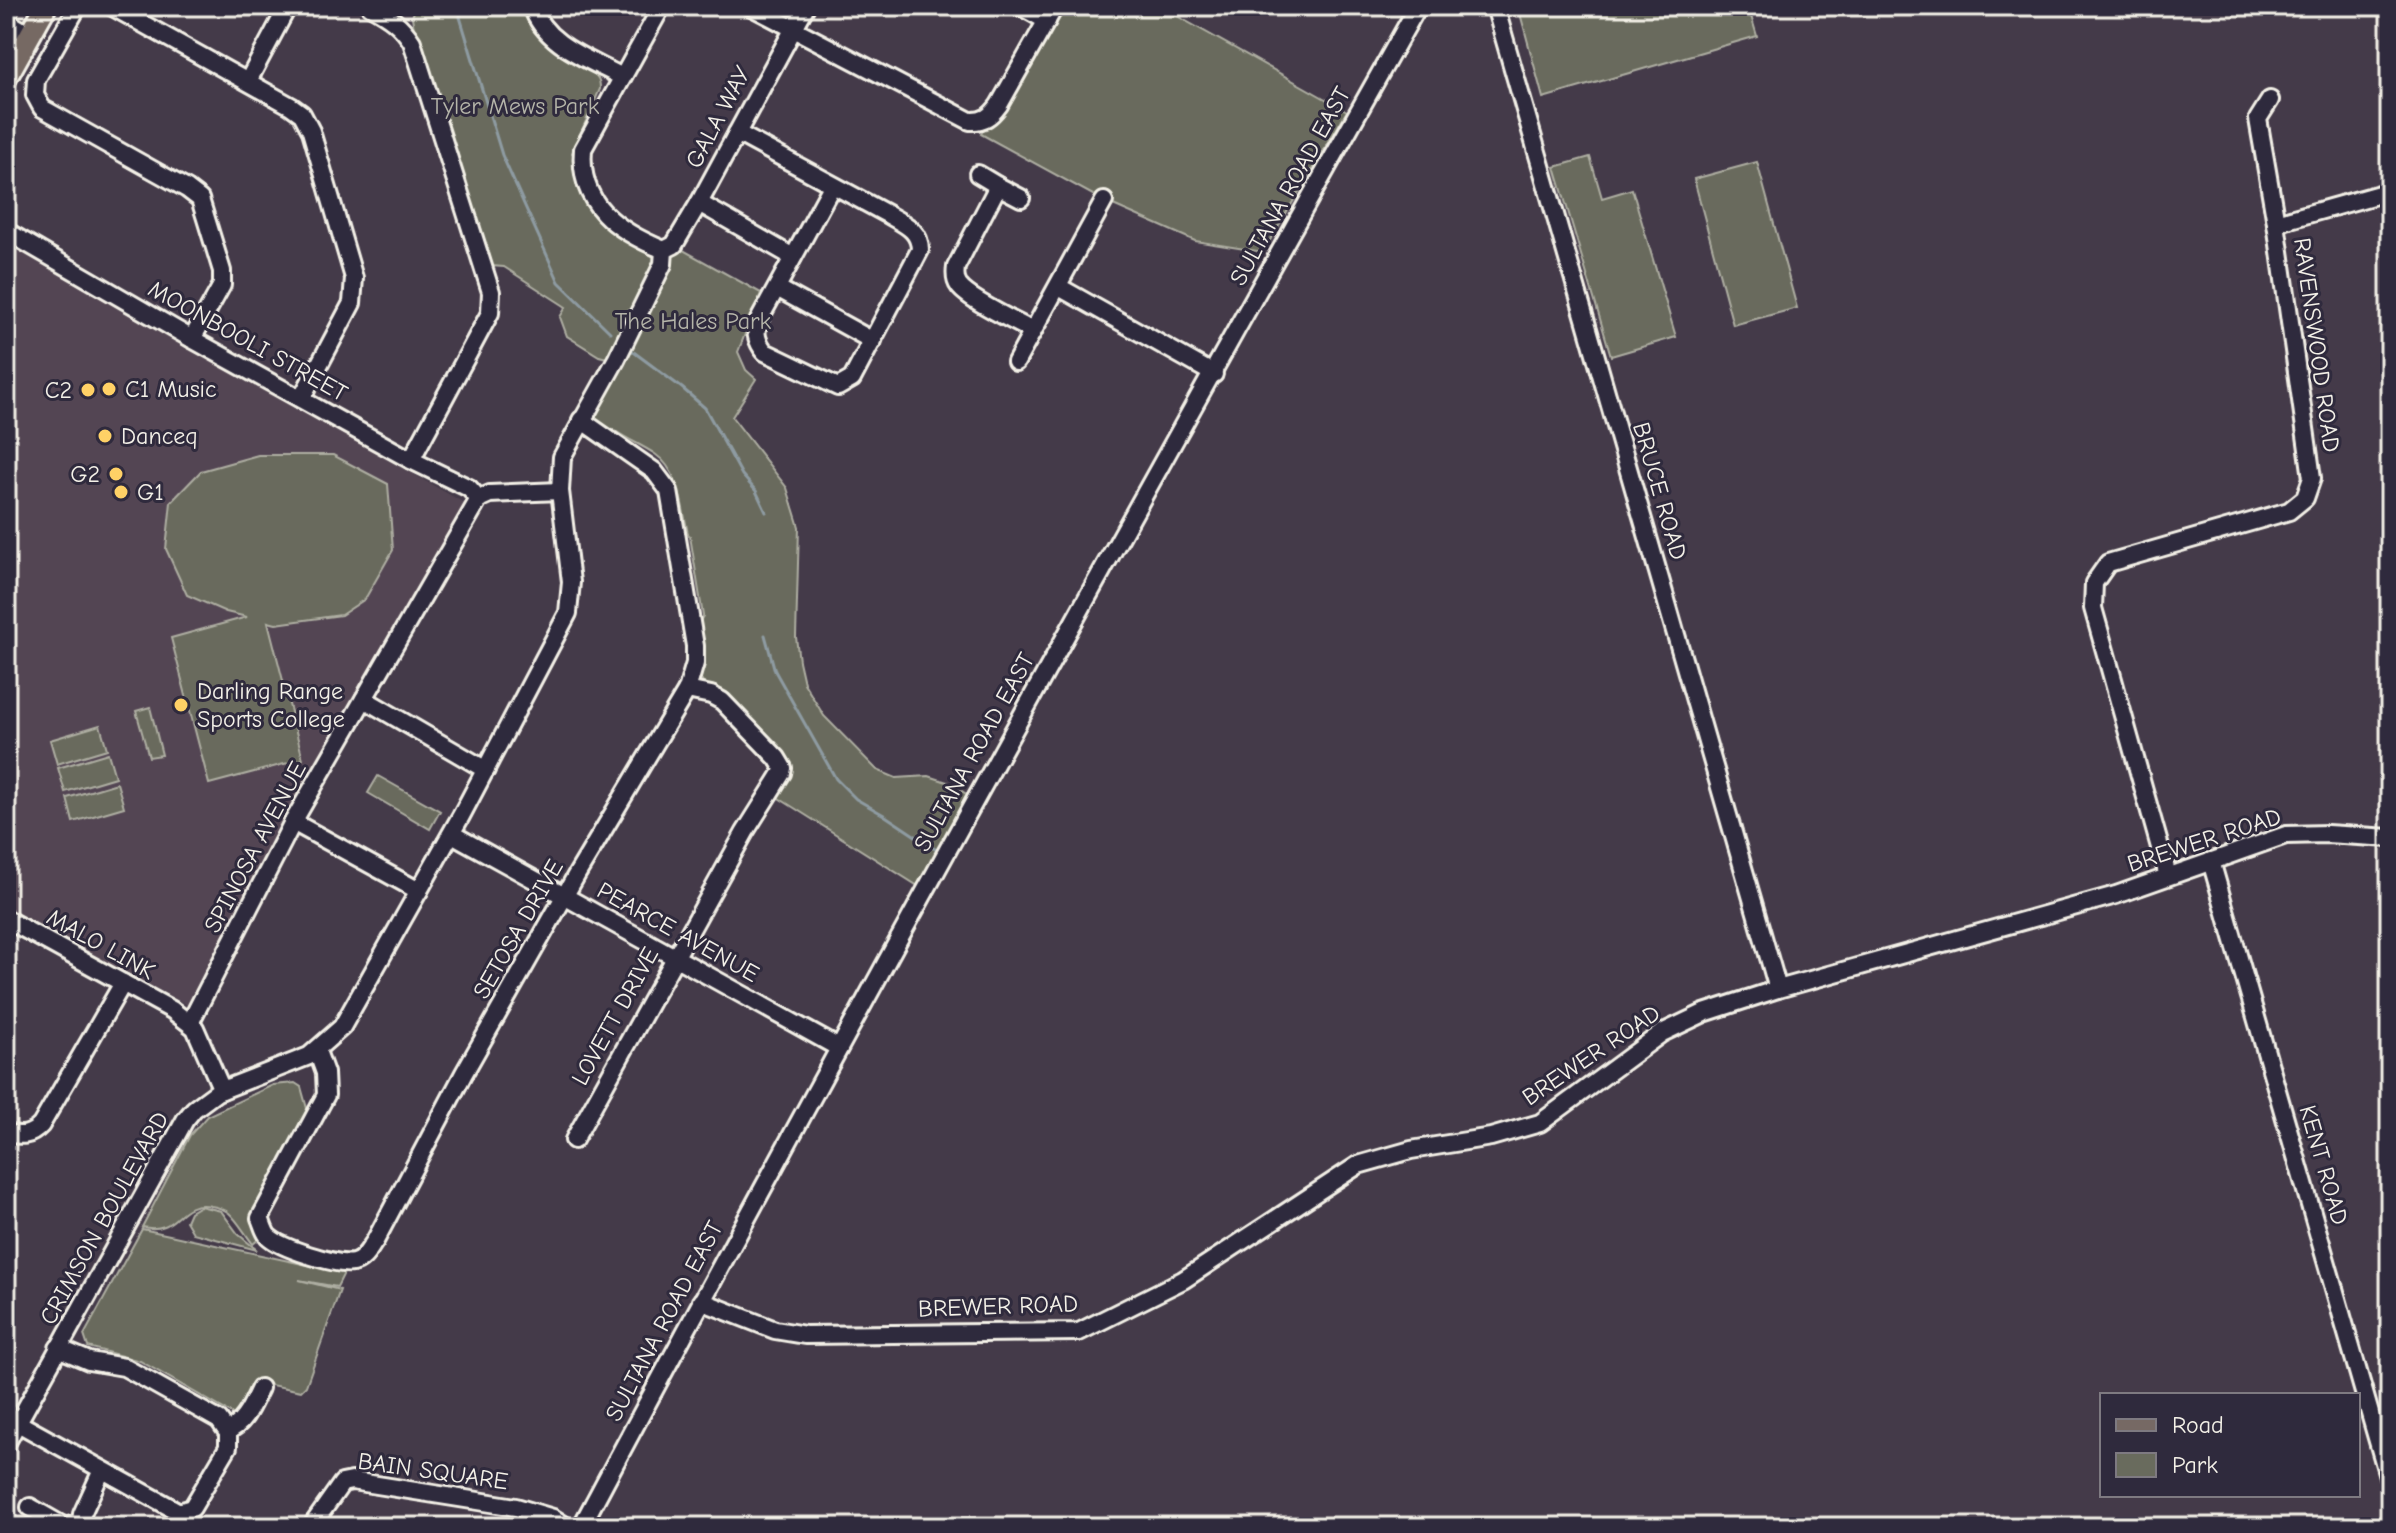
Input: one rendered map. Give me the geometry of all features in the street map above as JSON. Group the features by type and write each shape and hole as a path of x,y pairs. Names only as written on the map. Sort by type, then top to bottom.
{"main road":[{"path":"6,78 46,6"}],"street":[{"path":"78,6 36,80 35,95 42,108 200,199 219,257 222,285 192,339"},
{"path":"111,6 298,110 311,131 354,278 352,303 301,399"},
{"path":"248,81 288,6"},
{"path":"370,6 391,17 412,42 491,292 490,313 411,460"},
{"path":"532,6 544,30 557,43 622,77"},
{"path":"662,6 583,149 581,167 594,200 608,219 637,238 666,250"},
{"path":"750,6 970,121 979,122 991,117 999,105 1051,13 1020,6"},
{"name":"GALA WAY","path":"581,420 663,264 666,250 699,203 806,6"},
{"name":"SULTANA ROAD EAST","path":"581,1527 839,1048 1418,6"},
{"name":"BRUCE ROAD","path":"1495,6 1778,989"},
{"path":"6,21 30,35"},
{"name":"RAVENSWOOD ROAD","path":"2168,876 2093,608 2094,583 2108,563 2289,511 2305,498 2312,478 2258,119 2270,100"},
{"path":"737,133 909,227 918,237 920,250 873,341 852,379 838,387 765,352 758,344 756,334 759,320 832,186"},
{"path":"978,174 1021,198"},
{"path":"998,186 956,267 955,277 960,287 971,296 1033,331"},
{"path":"2276,223 2390,191"},
{"path":"1016,362 1104,201"},
{"path":"699,203 793,257"},
{"name":"MOONBOOLI STREET","path":"6,231 192,339 474,494"},
{"path":"1059,287 1214,374"},
{"path":"777,288 873,341"},
{"path":"474,494 560,491 562,457 581,420"},
{"name":"SETOSA DRIVE","path":"313,1054 323,1084 320,1109 260,1218 266,1233 276,1242 317,1257 351,1264 362,1259 375,1241 464,1073 687,690 695,663 695,646 669,491 654,471 581,420"},
{"name":"CRIMSON BOULEVARD","path":"6,1444 185,1120 194,1109 219,1091 313,1054 342,1027 452,834 568,613 571,597 560,491"},
{"name":"SPINOSA AVENUE","path":"190,1023 293,822 364,699 474,494"},
{"name":"LOVETT DRIVE","path":"574,1140 783,768 722,701 711,695 687,690"},
{"path":"364,699 486,770"},
{"path":"293,822 419,891"},
{"name":"PEARCE AVENUE","path":"452,834 839,1048"},
{"name":"BREWER ROAD","path":"701,1301 775,1330 805,1335 1079,1332 1183,1280 1358,1165 1411,1150 1491,1137 1540,1123 1662,1033 1704,1013 1778,989 2116,895 2286,835 2390,838"},
{"name":"KENT ROAD","path":"2211,861 2390,1483"},
{"name":"MALO LINK","path":"6,919 172,1010 190,1023"},
{"path":"6,1133 23,1136 41,1125 123,983"},
{"path":"190,1023 205,1052 207,1070 219,1091"},
{"path":"18,1423 181,1519 195,1504 228,1447 227,1431 219,1420 124,1367 89,1361 58,1348"},
{"path":"227,1431 236,1427 244,1417 260,1388"},
{"path":"30,1507 65,1527 80,1525 102,1470"},
{"name":"BAIN SQUARE","path":"311,1527 342,1483 352,1481 516,1507 553,1518 567,1527"}],"shaded area":[{"name":"Darling Range Sports College","path":"6,244 466,504 191,1007 6,907"}],"green space":[{"path":"416,6 524,6 533,24 547,40 598,78 600,89 572,153 586,183 637,238 674,245 761,293 738,352 746,370 756,379 732,417 787,488 799,527 796,637 804,683 824,716 877,770 896,778 929,776 950,783 975,800 926,891 777,797 792,771 790,762 728,700 704,686 697,626 703,616 690,536 675,480 655,454 617,432 611,432 586,412 615,360 599,356 567,336 560,317 566,307 504,267 491,266 415,35 412,17"},
{"path":"1055,6 1159,6 1347,111 1263,252 1195,241 1104,201 981,134"},
{"path":"1518,6 1748,6 1757,36 1543,98"},
{"path":"1590,157 1602,198 1632,189 1676,337 1611,356 1555,167"},
{"path":"1757,162 1797,308 1733,325 1694,179"},
{"path":"258,455 333,455 388,484 393,550 365,599 341,615 276,624 268,622 303,759 209,784 171,638 247,617 226,612 187,595 166,549 171,502 201,471"},
{"path":"150,707 162,755 149,757 136,711"},
{"path":"100,725 107,749 57,764 50,740"},
{"path":"108,753 115,777 65,792 58,768"},
{"path":"378,776 440,811 430,829 368,793"},
{"path":"117,783 124,807 73,822 67,798"},
{"path":"295,1083 301,1087 308,1112 253,1215 255,1231 260,1238 253,1244 229,1213 211,1206 191,1207 164,1226 142,1227 190,1135 207,1116 273,1085"},
{"path":"200,1206 221,1211 238,1234 257,1250 193,1233 186,1221 190,1212"},
{"path":"142,1229 344,1273 337,1287 299,1280 340,1290 306,1386 301,1391 261,1383 236,1416 140,1361 88,1347 84,1335"}],"waterway":[{"path":"461,6 460,17 502,155 559,282 610,332"},
{"path":"627,347 705,408 766,512"},
{"path":"765,635 775,671 836,779 856,799 938,851"}],"place":[{"name":"C1 Music","path":"109,389"},
{"name":"C2","path":"88,390"},
{"name":"Danceq","path":"105,436"},
{"name":"G2","path":"116,474"},
{"name":"G1","path":"121,492"},
{"name":"Darling Range Sports College","path":"181,705"}],"park label":[{"name":"Tyler Mews Park","path":"515,106"},
{"name":"The Hales Park","path":"693,321"}]}
